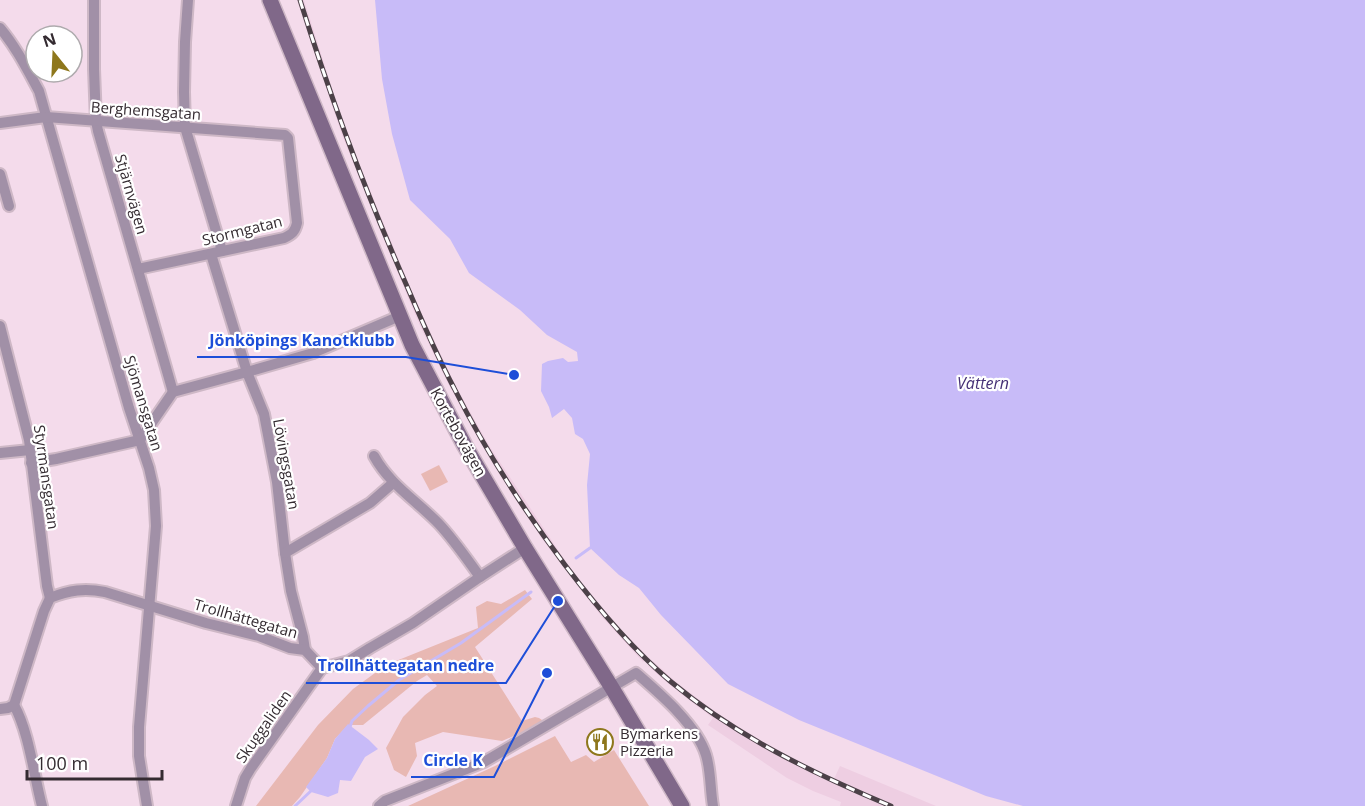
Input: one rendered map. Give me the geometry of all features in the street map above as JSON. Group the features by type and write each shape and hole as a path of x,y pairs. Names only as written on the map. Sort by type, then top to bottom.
{"street":[{"name":"Stjärnvägen","path":"94,0 96,121 173,392"},
{"name":"Lövingsgatan","path":"188,0 184,72 185,127 247,372 264,414 278,482 291,591 305,650"},
{"name":"Kortebovägen","path":"270,0 412,345 465,446 682,806"},
{"name":"Sjömansgatan","path":"0,28 24,62 39,91 129,408 149,468 156,507 156,537 139,726 140,765 147,806"},
{"name":"Berghemsgatan","path":"0,123 46,117 285,135 288,138"},
{"name":"Stormgatan","path":"138,269 284,238 292,234 297,223 288,138"},
{"path":"0,174 9,206"},
{"path":"31,463 140,440 173,392 313,353 400,316"},
{"name":"Styrmansgatan","path":"0,326 15,380 30,450 50,598"},
{"path":"0,453 30,450"},
{"path":"374,456 393,483 439,524 480,577"},
{"path":"285,553 370,503 393,483"},
{"path":"322,668 349,661 413,623 525,548"},
{"name":"Trollhättegatan","path":"50,598 69,591 92,589 105,592 206,624 260,636 290,648 305,650 322,668"},
{"path":"0,709 14,705 50,598"},
{"name":"Skuggaliden","path":"236,806 245,778 251,768 322,668"},
{"path":"379,806 384,801 484,762 636,673 682,717 698,738 706,755 713,806"},
{"path":"14,705 25,736 42,806"}],"shaded area":[{"path":"297,0 304,0 357,159 417,304 456,387 490,447 566,562 619,628 648,657 643,662 602,617 543,540 509,489 450,387 409,300 342,135"},
{"path":"439,465 448,482 430,491 421,474"},
{"path":"525,590 532,599 475,647 522,721 535,717 542,720 541,724 502,741 443,732 415,743 417,756 406,777 394,770 386,748 403,717 437,686 427,675 363,725 348,725 335,739 327,758 292,806 256,806 318,725 353,689 386,665 478,628 476,607 487,601 501,604"},
{"path":"653,661 677,683 721,716 786,756 834,779 840,766 936,806 840,806 841,802 787,778 708,725 713,718 648,666"},
{"path":"555,736 571,762 586,755 594,762 614,750 649,806 408,806 495,766"}],"water":[{"name":"Vättern","path":"375,0 1365,0 1365,806 1023,806 986,796 799,720 728,684 661,615 639,588 619,575 590,548 587,485 590,454 583,439 575,434 572,418 564,409 552,418 541,391 542,364 563,358 568,362 578,361 577,352 547,335 520,310 469,273 450,239 410,200 392,134 382,79"},
{"path":"348,724 378,749 365,757 351,781 340,780 338,793 328,797 311,792 306,787 327,758 335,739"}],"waterway":[{"path":"576,558 590,548"},
{"path":"349,730 352,721 399,680 461,643 531,592"},
{"path":"295,806 313,789"}],"railway":[{"path":"300,0 323,72 362,179 429,336 479,434 505,479 549,544 627,640 655,668 695,701 776,752 891,806"}],"place":[{"name":"Jönköpings Kanotklubb","path":"514,375"},
{"name":"Trollhättegatan nedre","path":"558,601"},
{"name":"Circle K","path":"547,673"},
{"name":"Bymarkens Pizzeria","path":"600,742"}]}
